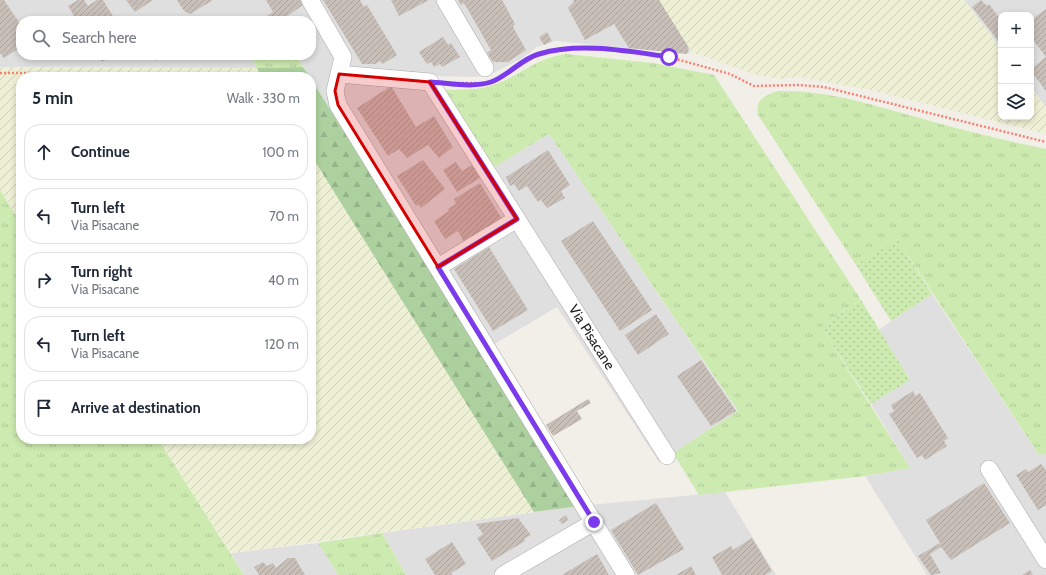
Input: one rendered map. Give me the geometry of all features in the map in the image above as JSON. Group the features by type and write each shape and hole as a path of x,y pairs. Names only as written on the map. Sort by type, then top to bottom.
{"street":[{"path":"310,0 343,57 335,91 338,105 626,575"},
{"path":"444,0 487,77"},
{"path":"339,74 430,82"},
{"name":"Via Pisacane","path":"430,82 667,456"},
{"path":"438,267 517,219"},
{"path":"989,469 1046,560"},
{"path":"503,575 594,522"}],"path":[{"path":"430,82 471,84 537,54 566,48 633,52 699,64 730,74 754,86 799,85 824,87 1046,142"},
{"path":"0,73 16,73"}],"highlighted area":[{"path":"339,74 430,82 517,219 438,267 338,105 335,91"}],"shaded area":[{"path":"0,0 659,0 691,52 687,54 555,41 537,47 521,59 491,74 476,77 433,76 491,169 549,134 738,412 659,462 557,307 481,352 316,87 316,72 307,72 299,60 316,60 316,16 16,16 16,60 253,60 257,68 0,67"},
{"path":"964,0 1046,0 1046,107 1034,91 1034,12 998,12 998,44"},
{"path":"932,294 1039,455 1046,454 1046,575 927,575 865,476 910,468 871,404 910,379 878,330"},
{"path":"725,492 776,575 406,575 382,533 580,506"},
{"path":"318,543 338,575 244,575 231,553"}],"green space":[{"path":"659,0 964,0 998,44 998,120 1034,120 1034,91 1046,107 1046,134 869,90 799,77 780,79 757,75 691,52"},
{"path":"566,54 653,63 714,75 861,300 821,327 910,468 865,476 699,495 673,453 738,411 549,134 491,169 441,90 476,89 489,86 505,80 545,59"},
{"path":"253,60 299,60 303,67 257,68"},
{"path":"0,67 257,68 259,72 16,72 16,216 0,190"},
{"path":"303,67 306,72 259,72 257,68"},
{"path":"316,87 481,352 580,506 534,512 316,163"},
{"path":"778,91 796,91 831,95 882,107 964,130 1046,149 1046,454 1039,455 897,239 856,265 758,115 758,105 762,98"},
{"path":"316,163 534,512 231,553 161,444 316,444"},
{"path":"0,190 16,216 16,444 161,444 244,575 0,575"},
{"path":"897,239 932,294 891,321 856,265"},
{"path":"861,300 910,380 871,404 821,327"},
{"path":"382,533 406,575 338,575 318,543"}],"building":[{"path":"0,0 4,0 16,18 16,50 4,58 0,53"},
{"path":"78,0 84,0 88,6 97,0 103,0 113,16 74,16 68,6"},
{"path":"126,0 153,0 135,12"},
{"path":"177,0 213,0 190,14 184,11"},
{"path":"266,0 300,0 303,5 287,16 267,16 273,12"},
{"path":"323,0 360,0 364,7 367,5 397,55 383,64 380,61 375,64 362,64"},
{"path":"391,0 429,0 399,16"},
{"path":"458,0 502,0 515,24 513,27 526,50 508,62 493,62 487,53 491,50 464,3 461,5"},
{"path":"573,0 659,0 689,48 687,54 629,48 614,24 585,40 568,8 574,2"},
{"path":"981,0 987,6 989,4 998,16 998,41 972,7"},
{"path":"1046,9 1046,57 1034,41 1034,18"},
{"path":"547,32 552,41 544,45 539,37"},
{"path":"443,37 448,45 451,43 460,57 442,67 440,64 434,67 431,62 427,64 419,52"},
{"path":"1046,57 1046,91 1034,75 1034,67"},
{"path":"391,86 416,127 434,116 453,147 439,158 428,145 407,158 399,149 388,156 357,108"},
{"path":"548,150 570,185 561,191 565,198 547,208 541,200 538,202 527,186 519,191 514,184 510,186 506,177"},
{"path":"423,160 445,189 421,208 419,205 416,206 397,176"},
{"path":"456,162 462,171 472,165 480,178 457,192 443,170"},
{"path":"480,183 502,219 464,242 458,231 445,239 434,221 449,211 448,209 456,204 454,199"},
{"path":"593,221 652,310 620,331 561,241"},
{"path":"489,247 528,310 493,331 454,269"},
{"path":"656,314 669,334 638,355 625,335"},
{"path":"701,360 736,411 711,426 677,376"},
{"path":"913,391 915,396 920,393 948,438 944,441 947,446 925,460 922,455 917,458 889,414 894,411 891,405"},
{"path":"588,399 591,403 577,411 582,419 553,436 546,425"},
{"path":"1041,464 1046,470 1046,505 1038,510 1016,475 1026,469 1028,472"},
{"path":"984,483 1010,523 951,560 941,547 930,554 941,573 931,575 918,556 940,543 926,520"},
{"path":"656,503 684,549 638,575 611,530"},
{"path":"566,515 568,520 562,524 559,520"},
{"path":"518,518 531,535 524,539 525,541 492,561 477,538 483,534 476,524"},
{"path":"752,538 772,571 765,575 722,575 712,557 731,546 733,550"},
{"path":"452,542 466,564 451,573 452,575 435,575 425,559"},
{"path":"597,554 609,575 562,575"},
{"path":"288,558 295,558 305,575 259,575 254,567 263,562 267,566 273,563 276,568"},
{"path":"691,566 696,575 676,575"},
{"path":"1030,570 1033,575 1022,575"}],"route":[{"path":"594,522 438,267 517,219 430,82 471,84 492,82 537,54 566,48 633,52 669,57"}]}
